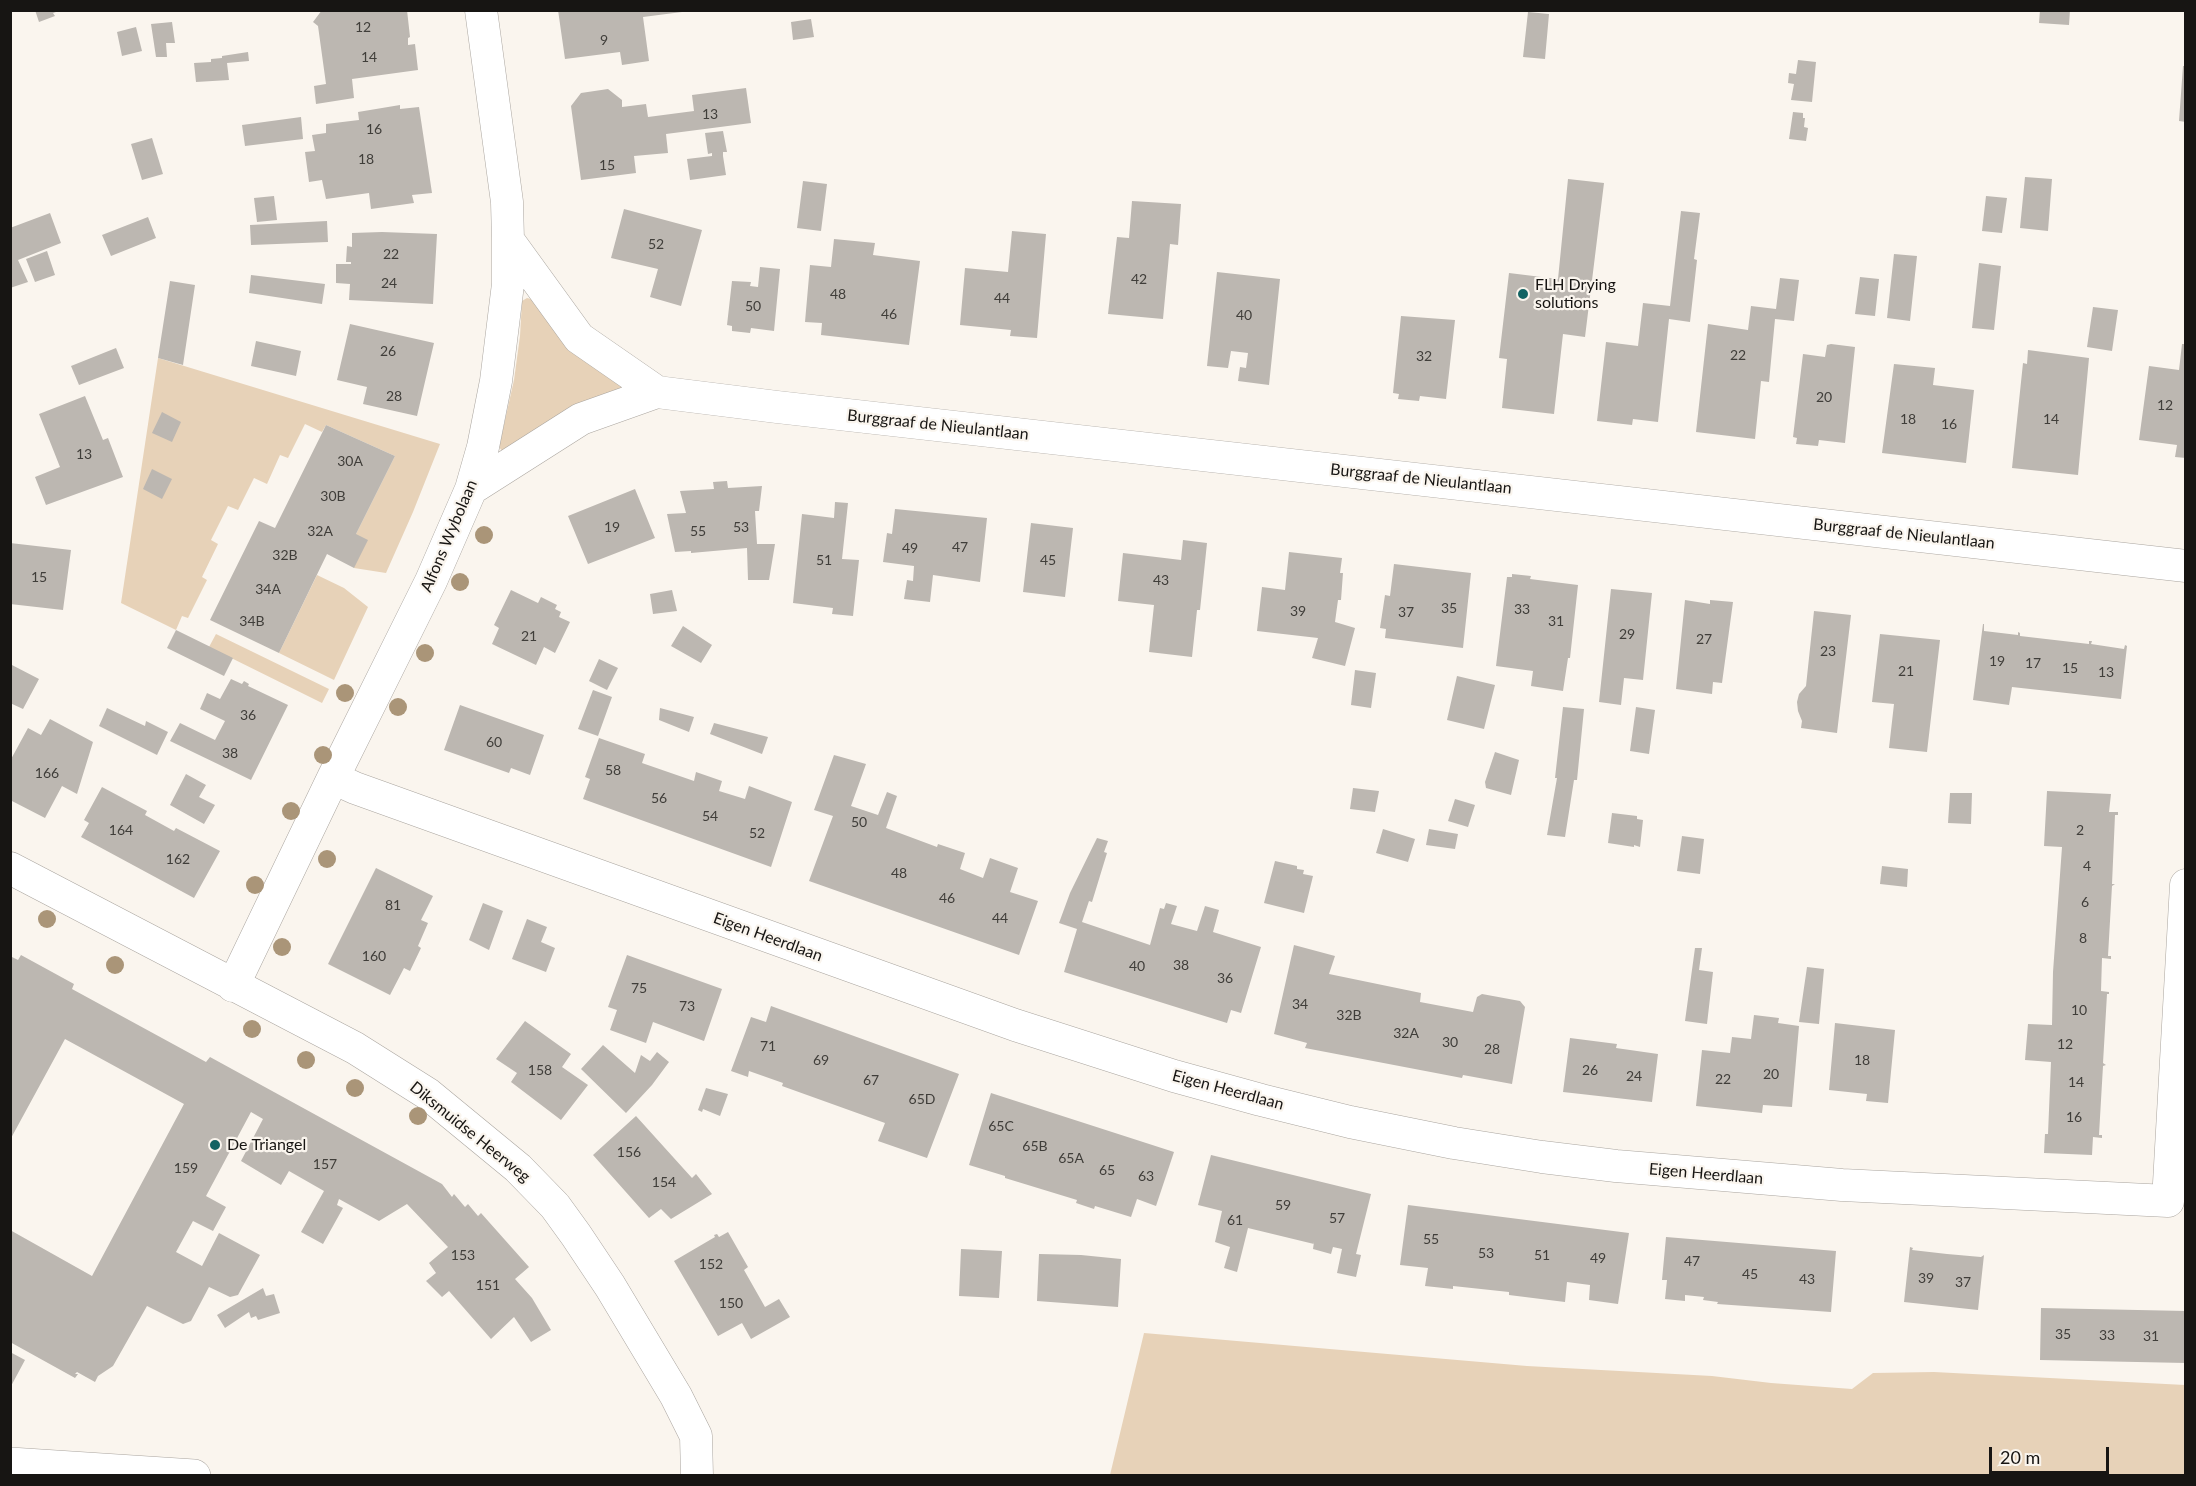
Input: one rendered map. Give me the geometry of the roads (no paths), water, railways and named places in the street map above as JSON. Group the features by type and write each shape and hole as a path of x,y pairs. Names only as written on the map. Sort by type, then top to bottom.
{"street":[{"name":"Alfons Wybolaan","path":"233,986 431,581 471,489 483,447 496,381 508,284 508,240 507,202 481,10"},
{"name":"Burggraaf de Nieulantlaan","path":"508,240 579,338 657,392"},
{"name":"Burggraaf de Nieulantlaan","path":"471,489 581,419 657,392 789,409 2186,566"},
{"name":"Eigen Heerdlaan","path":"333,778 377,796 1015,1025 1185,1079 1350,1122 1454,1143 1616,1166 1842,1185 2168,1201 2186,885"},
{"name":"Diksmuidse Heerweg","path":"10,868 355,1048 428,1094 518,1168 555,1206 610,1286 676,1396 696,1436 697,1476"},
{"path":"10,1464 194,1476"}],"place":[{"name":"FLH Drying solutions","path":"1523,294"},
{"name":"De Triangel","path":"215,1145"}]}
